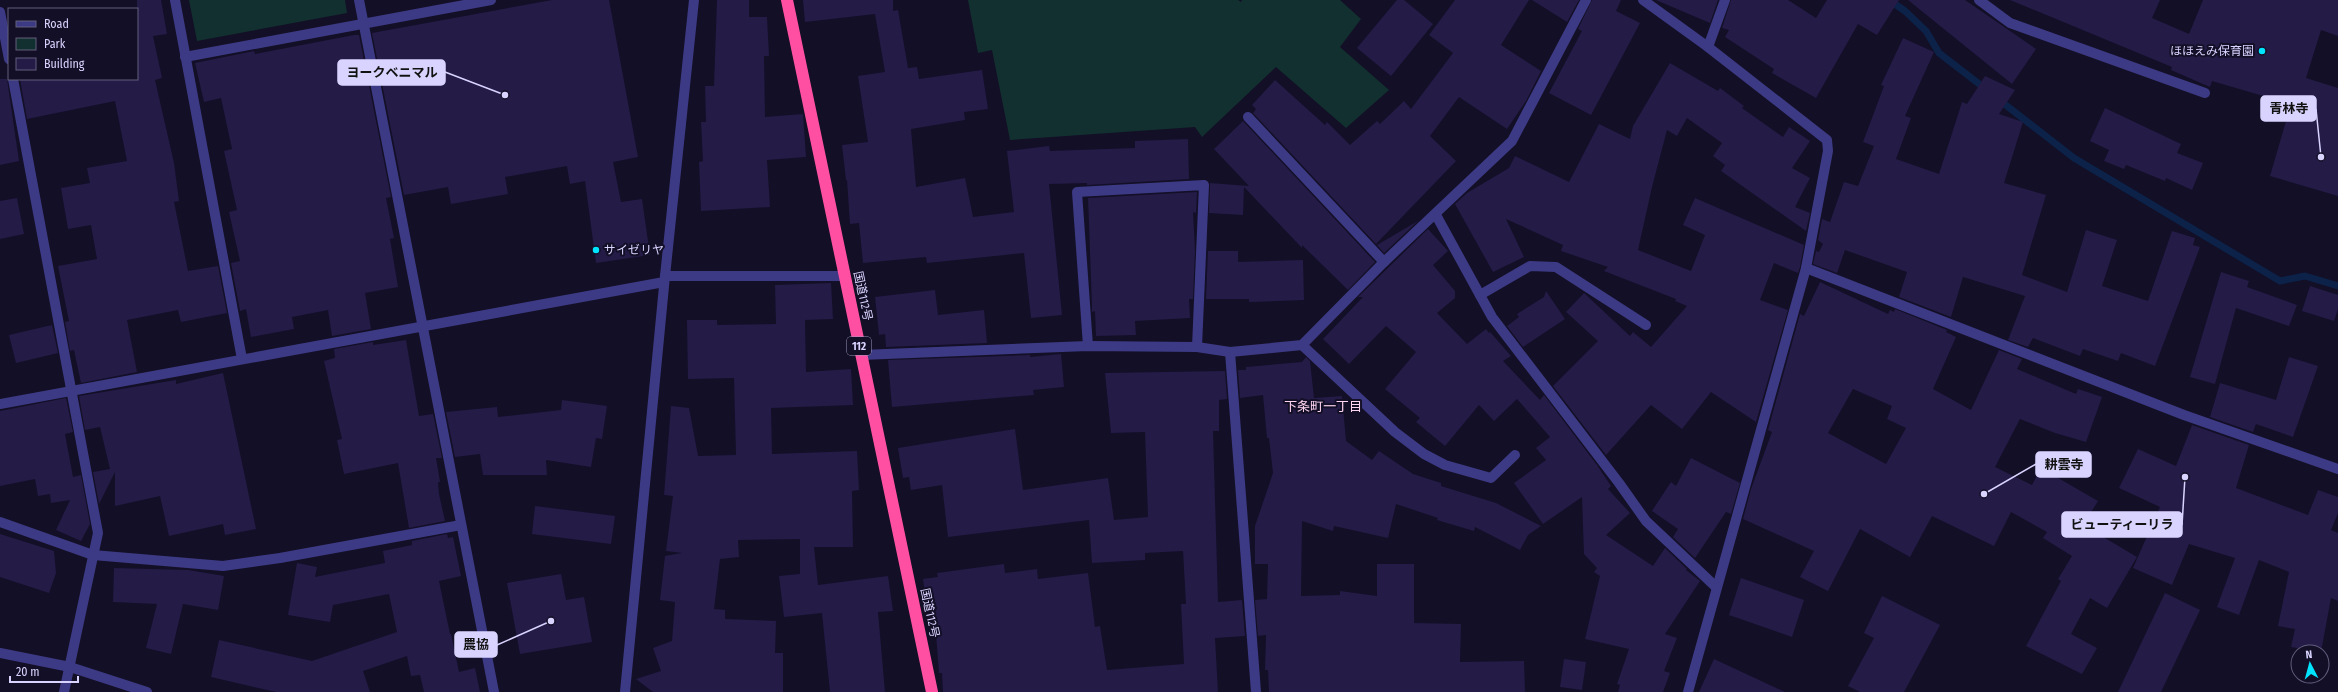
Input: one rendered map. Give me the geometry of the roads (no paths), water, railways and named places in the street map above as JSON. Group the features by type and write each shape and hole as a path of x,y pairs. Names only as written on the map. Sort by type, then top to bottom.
{"highway":[{"name":"国道112号","path":"787,0 932,692"}],"street":[{"path":"175,0 242,359"},
{"path":"359,0 494,692"},
{"path":"185,57 491,0"},
{"path":"625,692 664,279 694,0"},
{"path":"861,355 1088,346 1197,347 1230,352 1302,345 1384,262 1436,215 1512,141 1586,0"},
{"path":"1643,0 1708,47 1827,140 1828,151 1806,268 1688,692"},
{"path":"1708,47 1725,0"},
{"path":"1980,0 2010,23 2206,93"},
{"path":"0,12 8,53"},
{"path":"13,80 98,533 64,692"},
{"path":"1248,117 1384,262"},
{"path":"1088,346 1077,192 1204,185 1197,347"},
{"path":"1436,215 1492,317 1646,521 1716,587"},
{"path":"1480,295 1530,266 1556,267 1646,325"},
{"path":"1806,268 2184,415 2338,469"},
{"path":"0,404 423,327 664,279 845,276"},
{"path":"1302,345 1396,432 1424,454 1445,466 1491,478 1515,455"},
{"path":"1230,352 1256,692"},
{"path":"0,522 93,555 223,566 280,558 461,525"},
{"path":"0,653 70,667 146,692"}],"waterway":[{"path":"1889,0 1905,11 1926,31 1939,53 1987,90"},
{"path":"1998,99 2074,158 2280,281 2305,276 2338,286"}],"place":[{"name":"ほほえみ保育園","path":"2262,51"},
{"name":"ヨークベニマル","path":"505,95"},
{"name":"青林寺","path":"2321,157"},
{"name":"サイゼリヤ","path":"596,250"},
{"name":"ビューティーリラ","path":"2185,477"},
{"name":"耕雲寺","path":"1984,494"},
{"name":"農協","path":"551,621"}],"district":[{"name":"下条町一丁目","path":"1323,406"}]}
